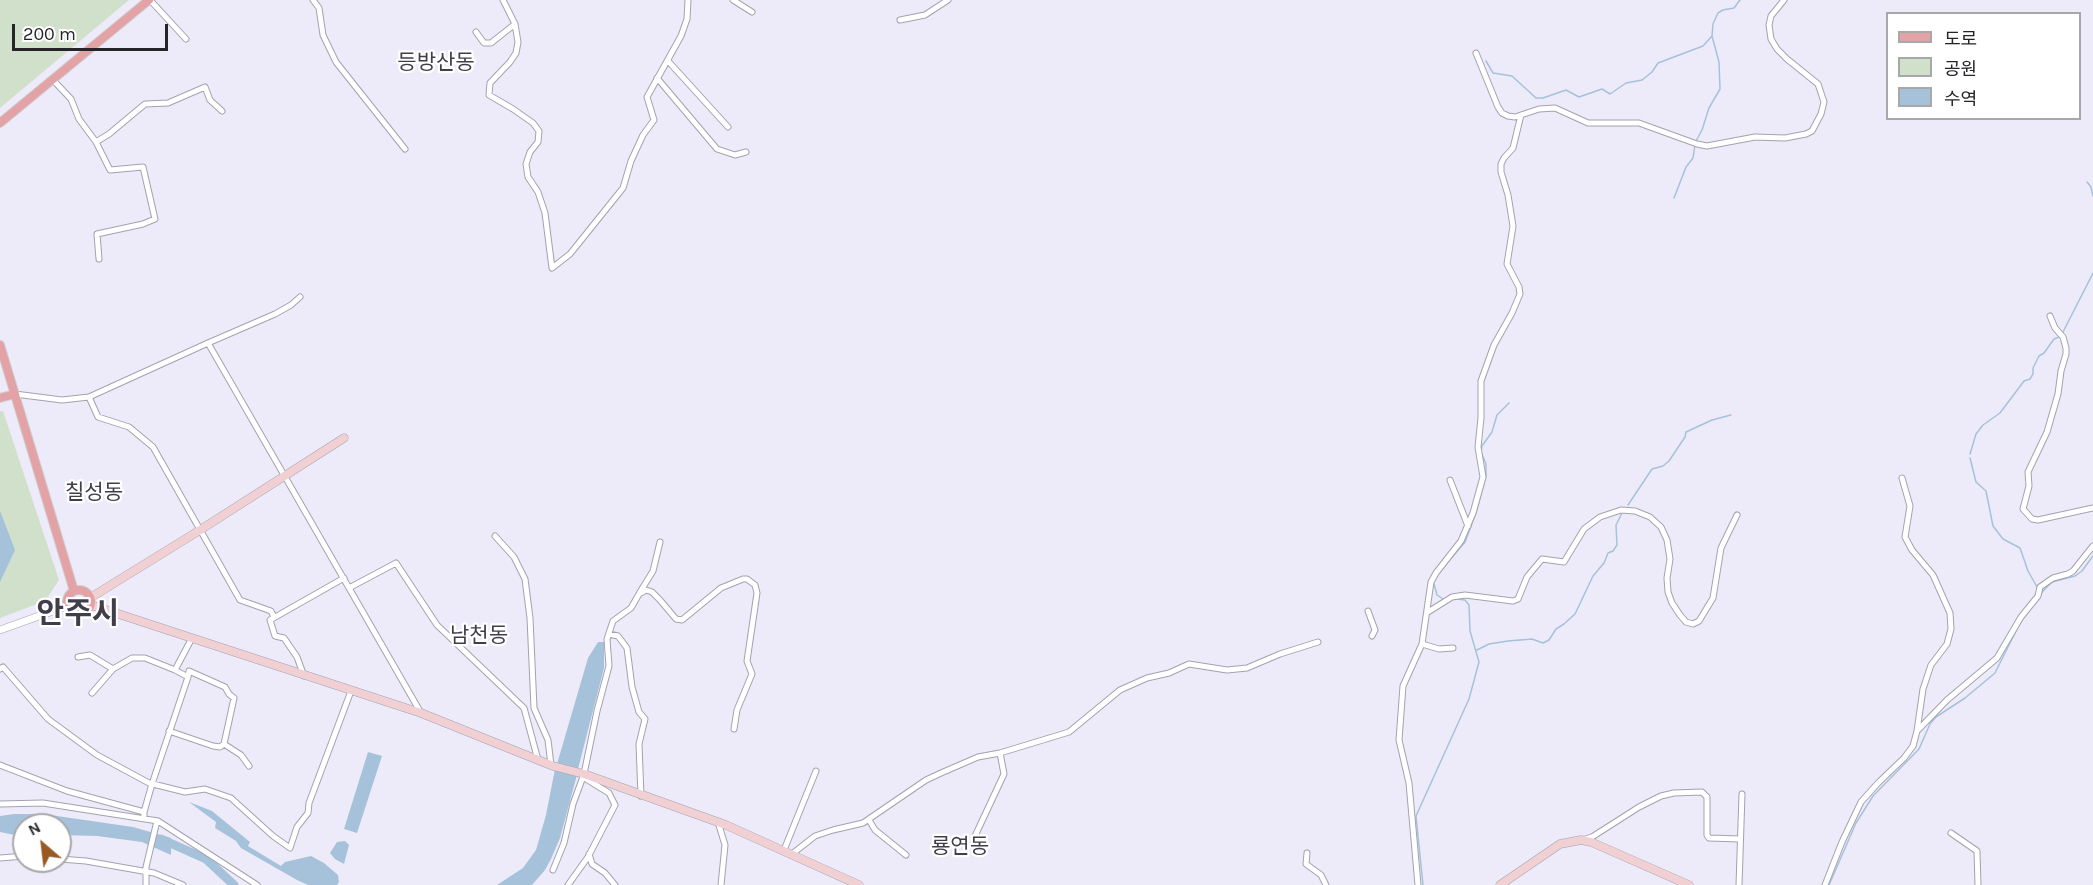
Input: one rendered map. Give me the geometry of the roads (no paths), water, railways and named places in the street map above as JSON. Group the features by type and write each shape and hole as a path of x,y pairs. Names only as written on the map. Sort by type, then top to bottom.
{"main road":[{"path":"0,123 150,0"},
{"path":"0,345 74,591"},
{"path":"0,398 15,394"},
{"path":"344,438 90,602 86,612 80,615 72,612 67,606 67,599 74,591 81,591 90,602 304,676 421,712 538,760 718,822 859,885"},
{"path":"1500,885 1550,850 1570,841 1581,840 1591,842 1689,885"}],"street":[{"path":"150,0 186,39"},
{"path":"313,0 320,9 323,35 336,62 405,149"},
{"path":"503,0 515,24 518,37 516,53 494,78 489,95 533,123 539,131 538,142 530,152 526,164 528,177 538,192 545,213 552,268 570,254 623,188 631,161 643,135 654,120 647,97 684,28 688,0"},
{"path":"733,0 752,12"},
{"path":"900,20 925,15 948,0"},
{"path":"1476,53 1502,113 1515,117 1539,109 1555,108 1588,123 1639,123 1707,146 1755,137 1785,138 1812,131 1821,114 1823,96 1818,84 1787,59 1771,39 1770,16 1784,0"},
{"path":"476,32 484,43 491,43 515,24"},
{"path":"668,61 728,127"},
{"path":"657,78 717,149 735,155 746,152"},
{"path":"54,80 72,99 79,119 96,142 110,170 143,167 155,219 97,234 99,259"},
{"path":"96,142 146,104 168,103 205,87 210,100 222,111"},
{"path":"1418,885 1409,783 1401,750 1399,722 1403,686 1422,644 1431,582 1454,552 1468,526 1483,477 1478,447 1481,418 1480,381 1494,345 1520,294 1519,287 1507,264 1513,226 1501,164 1513,148 1521,116"},
{"path":"15,394 62,400 89,397 275,314 300,297"},
{"path":"2049,316 2065,343 2066,354 2047,432 2028,472 2029,486 2023,508 2032,519 2038,520 2093,508"},
{"path":"208,343 421,712"},
{"path":"89,397 98,417 129,427 153,447 240,600 272,611 274,616"},
{"path":"1825,885 1861,802 1910,751 1917,730 1923,689 1931,665 1950,638 1950,613 1933,575 1912,550 1905,537 1910,506 1902,478"},
{"path":"1450,480 1468,526"},
{"path":"1428,612 1452,597 1465,595 1513,601 1518,599 1527,578 1542,559 1564,562 1584,529 1600,517 1621,510 1635,511 1650,517 1661,527 1667,540 1670,559 1667,578 1668,591 1680,615 1686,622 1693,624 1699,621 1713,598 1721,548 1737,515"},
{"path":"495,536 514,557 525,579 530,618 534,708 548,740 552,765"},
{"path":"553,870 564,843 609,666 607,639 613,621 631,608 654,571 660,542"},
{"path":"1917,730 1947,700 1997,658 2021,617 2038,596 2040,586 2053,578 2073,571 2093,546"},
{"path":"349,588 396,562 436,625 524,708 538,760"},
{"path":"304,676 297,657 284,638 275,636 270,620 344,578"},
{"path":"639,594 646,590 651,592 676,619 682,620 722,588 743,579 755,585 757,593 747,661 752,674 737,710 734,729"},
{"path":"0,630 67,606"},
{"path":"1368,611 1375,630 1372,636"},
{"path":"609,634 618,636 627,648 632,687 639,712 645,719 639,744 641,796"},
{"path":"175,670 192,638"},
{"path":"788,852 815,836 869,820 926,780 978,757 1000,753 1069,732 1120,690 1155,675 1169,673 1189,664 1227,670 1247,668 1318,642"},
{"path":"1422,644 1439,649 1453,648"},
{"path":"78,657 90,655 113,669"},
{"path":"92,693 113,669 124,661 137,658 145,658 188,677"},
{"path":"0,669 3,667 48,719 97,755 152,784 185,792 205,789 231,798 273,836 290,848 297,827 308,813 309,803 351,691"},
{"path":"144,815 152,784 169,731 188,677 189,671 225,687 234,698 224,744 220,747 169,731"},
{"path":"524,708 534,708"},
{"path":"224,744 241,755 249,766"},
{"path":"975,836 1004,774 1000,753"},
{"path":"0,765 67,791 144,815 257,885"},
{"path":"788,852 816,771"},
{"path":"568,885 589,854 615,805 609,793 582,775"},
{"path":"1581,840 1592,837 1661,796 1702,792 1707,797 1707,835 1709,838 1740,839"},
{"path":"1739,885 1742,794"},
{"path":"0,804 43,802 144,815"},
{"path":"869,820 875,830 906,855"},
{"path":"718,822 725,845 721,885"},
{"path":"146,885 145,870 157,823"},
{"path":"1952,833 1977,851 1978,885"},
{"path":"1307,853 1306,864 1322,875 1326,885"},
{"path":"589,854 592,864 605,873 615,885"},
{"path":"72,860 145,870 183,885"}],"water":[{"path":"0,511 15,550 0,582"},
{"path":"598,642 604,642 604,668 578,769 557,764 588,658"},
{"path":"368,752 382,756 357,833 344,829"},
{"path":"555,769 577,775 560,838 551,859 532,885 497,885 523,868 536,850"},
{"path":"189,802 212,811 250,842 248,846 281,866 285,862 311,856 338,875 339,882 337,885 308,885 297,880 241,848 236,841 215,828 216,822"},
{"path":"12,814 12,834 0,832 0,816"},
{"path":"72,818 133,827 171,838 171,855 142,842 72,835"},
{"path":"345,841 349,845 344,864 330,853 337,842"}],"waterway":[{"path":"1486,61 1493,73 1512,76 1536,98 1543,98 1566,90 1579,97 1602,89 1610,94 1626,83 1642,80 1658,63 1703,46 1712,36 1713,24 1718,13 1734,8 1740,0"},
{"path":"1696,141 1709,108 1720,89 1719,62 1712,36"},
{"path":"1674,198 1686,167 1693,158 1695,145"},
{"path":"2087,182 2093,196"},
{"path":"2062,334 2093,273"},
{"path":"1970,454 1976,434 1983,425 2000,413 2024,381 2030,379 2039,356 2054,339 2059,337"},
{"path":"1438,574 1465,542 1486,476 1482,446 1492,432 1497,415 1509,403"},
{"path":"1628,505 1652,469 1663,466 1669,461 1686,432 1712,420 1731,415"},
{"path":"1970,458 1976,482 1986,491 1993,526 2003,539 2020,548 2028,571 2037,587 2043,591"},
{"path":"1477,650 1489,644 1508,641 1532,639 1543,643 1549,640 1556,629 1575,614 1593,576 1604,563 1608,553 1613,551 1617,545 1616,525 1622,513"},
{"path":"1829,885 1856,823 1873,796 1919,749 1930,724 1936,717 1965,698 1995,673 2020,623 2043,591 2052,582 2075,576 2082,571 2093,556"},
{"path":"1434,584 1437,595 1443,599"},
{"path":"1423,885 1416,816 1469,699 1479,662 1470,631 1469,605 1465,600 1457,599"},
{"path":"161,839 206,859 234,885"}],"district":[{"name":"등방산동","path":"436,63"},
{"name":"칠성동","path":"94,493"},
{"name":"안주시","path":"78,614"},
{"name":"남천동","path":"479,636"},
{"name":"룡연동","path":"960,847"}]}
